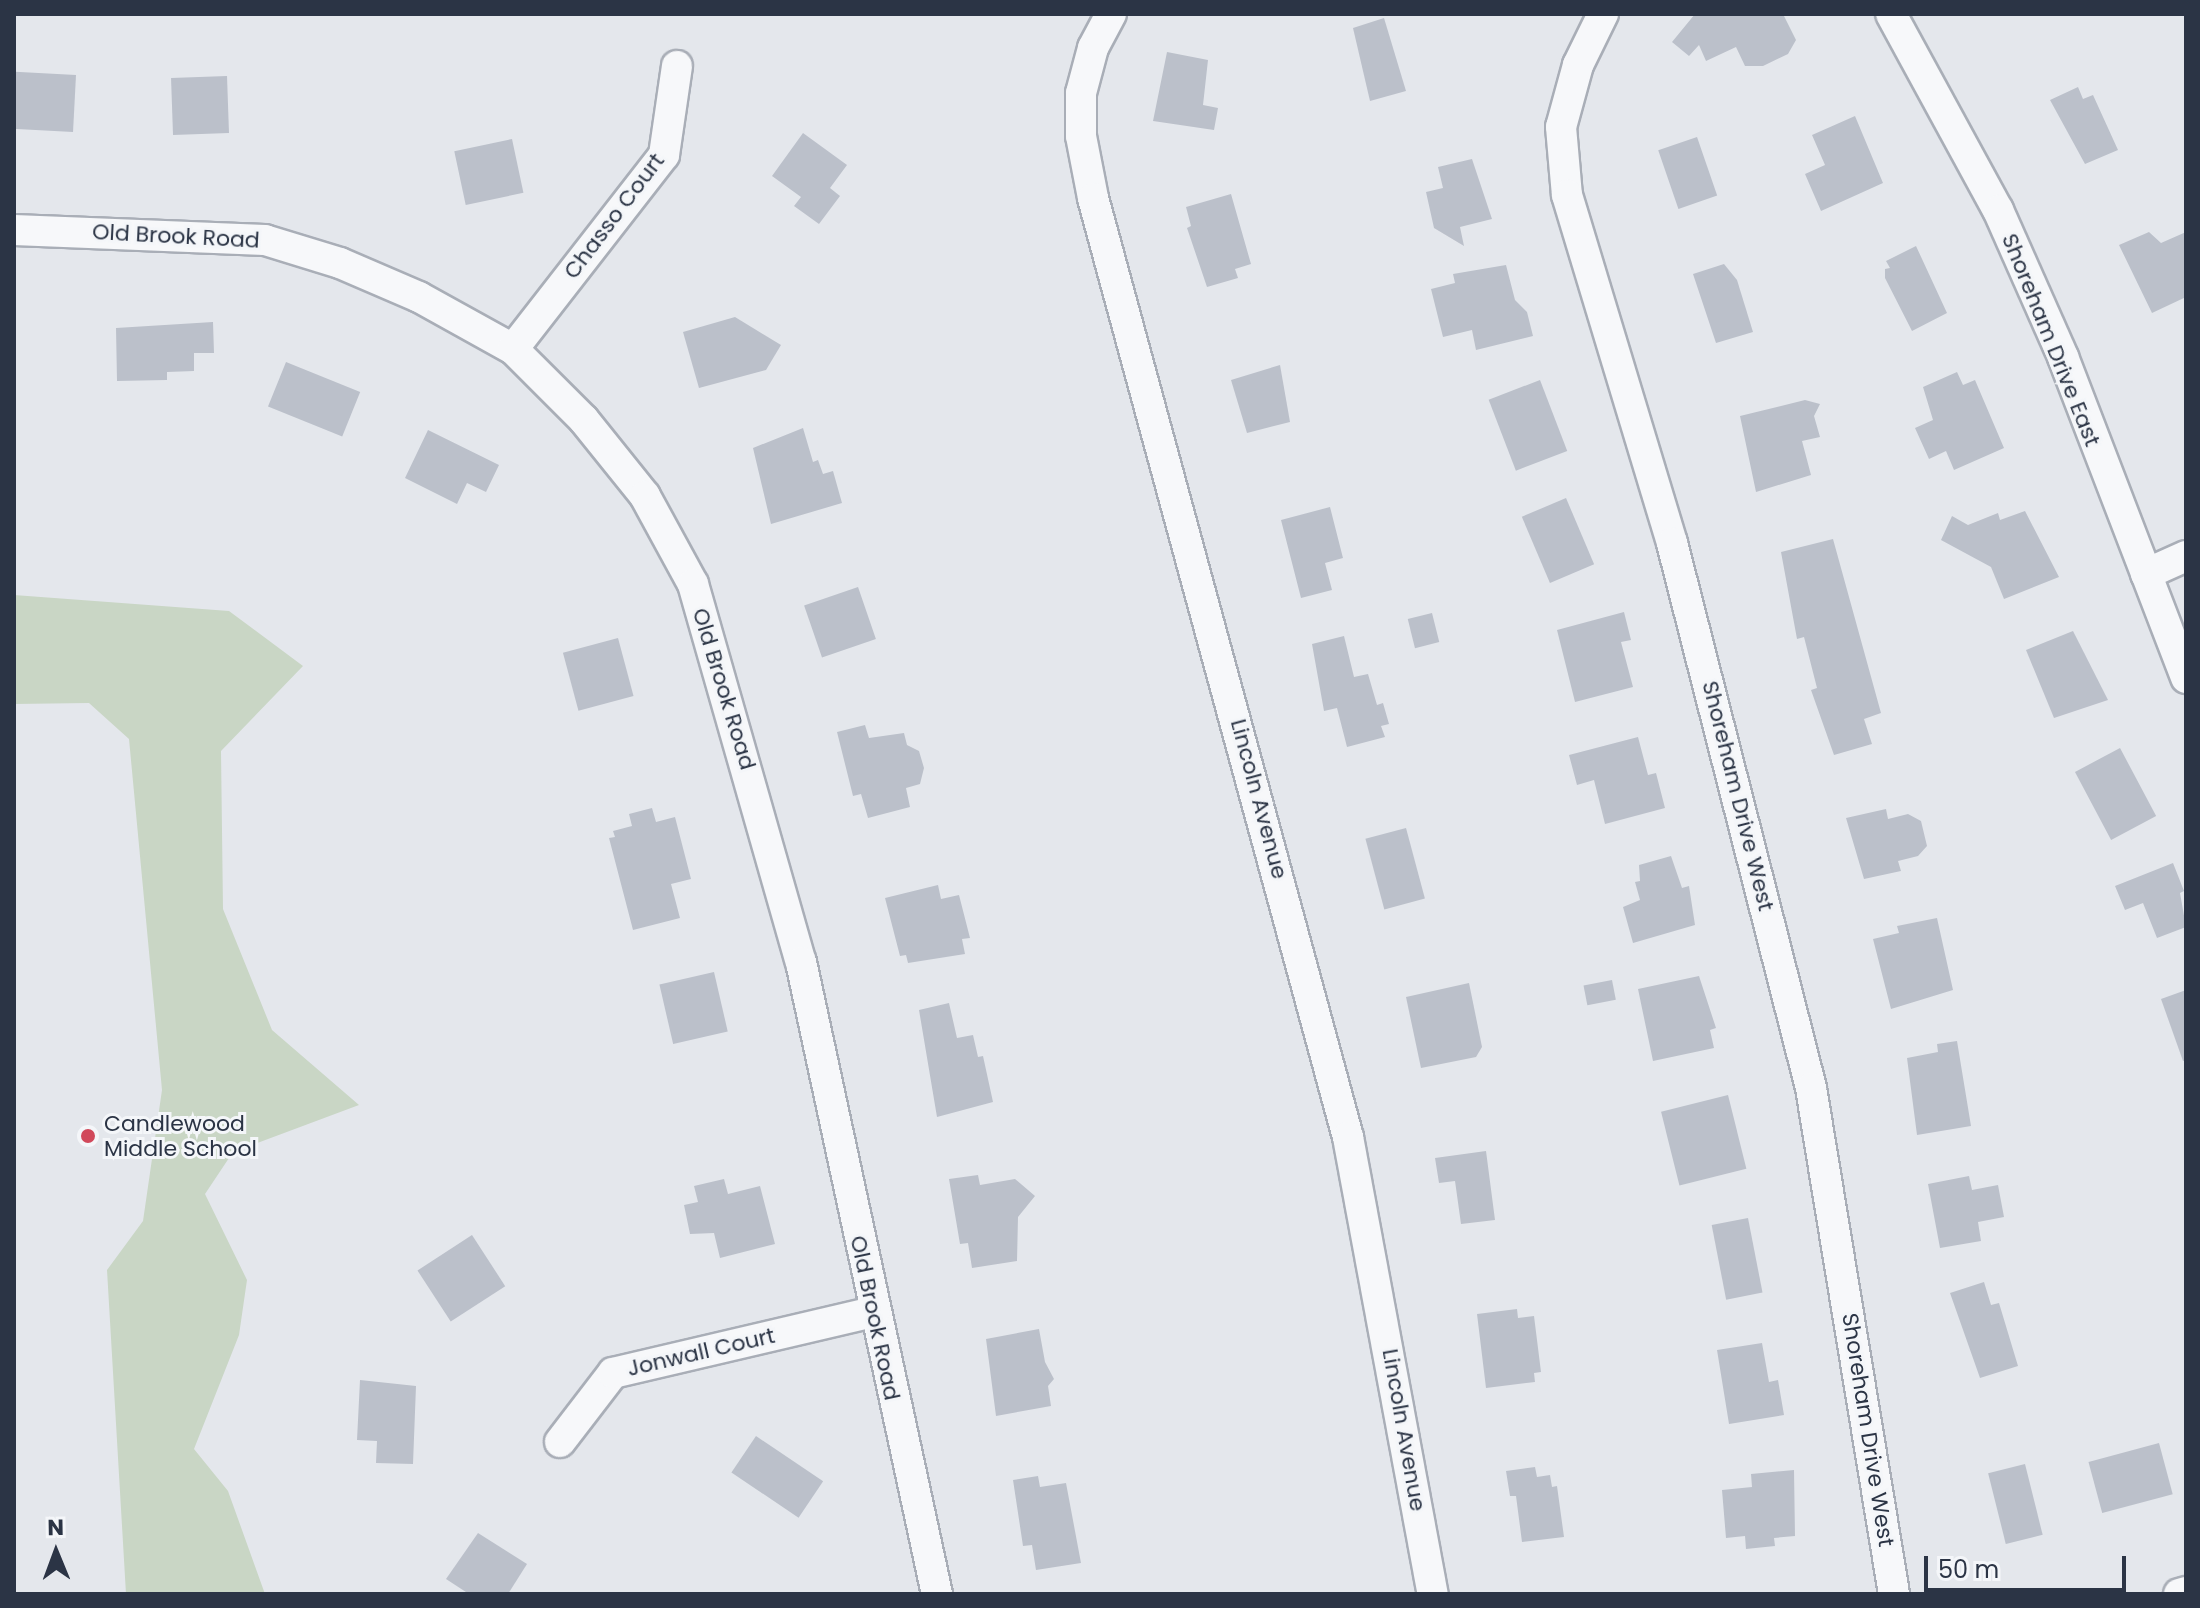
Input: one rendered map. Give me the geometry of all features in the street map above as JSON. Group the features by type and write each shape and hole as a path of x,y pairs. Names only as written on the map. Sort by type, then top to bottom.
{"street":[{"name":"Lincoln Avenue","path":"1111,14 1093,48 1081,93 1081,136 1093,198 1348,1137 1433,1594"},
{"name":"Shoreham Drive West","path":"1603,14 1578,65 1561,127 1567,195 1676,558 1811,1088 1894,1594"},
{"name":"Shoreham Drive East","path":"1891,14 1998,210 2063,357 2186,678"},
{"name":"Chasso Court","path":"513,349 664,155 677,66"},
{"name":"Old Brook Road","path":"14,230 265,240 340,263 419,297 513,349 584,420 645,496 693,584 801,962 937,1594"},
{"path":"2146,574 2186,556"},
{"name":"Jonwall Court","path":"560,1442 613,1373 874,1312"},
{"path":"2179,1594 2186,1592"}],"green space":[{"path":"14,595 229,611 303,666 221,751 223,909 272,1030 359,1105 233,1152 205,1194 247,1280 239,1335 194,1449 228,1491 265,1594 126,1594 107,1270 143,1221 162,1090 129,739 89,703 14,704"}],"building":[{"path":"1695,14 1783,14 1796,40 1788,54 1763,66 1745,66 1736,47 1706,61 1699,45 1689,56 1672,42"},
{"path":"1384,18 1406,91 1370,101 1353,28"},
{"path":"1167,52 1208,60 1203,105 1218,108 1214,130 1153,121"},
{"path":"15,72 76,75 73,132 14,129"},
{"path":"227,76 229,133 173,135 171,78"},
{"path":"2078,87 2083,99 2093,95 2118,150 2085,164 2050,100"},
{"path":"1855,116 1883,183 1821,211 1805,174 1825,165 1812,135"},
{"path":"803,133 847,165 830,188 840,196 819,224 794,206 801,197 772,176"},
{"path":"1697,137 1717,196 1678,209 1658,150"},
{"path":"512,139 523,193 466,205 454,151"},
{"path":"1472,159 1492,219 1460,227 1464,246 1434,228 1426,192 1443,188 1438,167"},
{"path":"1231,194 1251,264 1235,269 1238,278 1207,287 1187,228 1191,226 1186,207"},
{"path":"2149,232 2161,243 2186,232 2186,297 2152,313 2119,245"},
{"path":"1916,246 1947,313 1912,331 1885,278 1885,269 1890,268 1886,261"},
{"path":"1724,264 1737,280 1753,332 1716,343 1693,274"},
{"path":"1506,265 1515,300 1527,312 1533,336 1476,350 1472,330 1443,337 1431,289 1455,283 1453,274"},
{"path":"735,317 781,345 766,370 699,388 683,332"},
{"path":"213,322 214,353 194,353 194,371 167,372 167,380 117,381 116,328"},
{"path":"286,362 360,392 342,436 268,407"},
{"path":"1280,365 1290,422 1247,433 1231,380"},
{"path":"1957,372 1963,385 1975,380 2004,448 1954,470 1946,451 1929,459 1915,428 1933,420 1923,387"},
{"path":"1540,380 1567,451 1516,471 1489,400"},
{"path":"1805,400 1820,404 1814,416 1820,437 1802,441 1811,475 1756,492 1740,416"},
{"path":"803,428 813,462 818,460 823,474 833,471 842,503 771,524 753,448"},
{"path":"428,430 499,465 486,492 467,483 457,504 405,478"},
{"path":"1566,498 1594,564 1550,583 1522,517"},
{"path":"1330,507 1343,558 1325,563 1332,590 1301,598 1281,520"},
{"path":"2025,511 2059,577 2004,599 1991,567 1941,540 1952,516 1968,525 1998,513 2000,520"},
{"path":"1833,539 1881,713 1864,719 1872,744 1834,755 1811,690 1817,688 1804,637 1797,639 1781,552"},
{"path":"858,587 876,639 822,658 804,606"},
{"path":"1624,612 1631,640 1621,642 1633,687 1575,702 1557,630"},
{"path":"1432,613 1439,642 1415,648 1408,619"},
{"path":"2073,631 2108,700 2054,718 2026,650"},
{"path":"1344,636 1354,677 1368,674 1377,705 1383,703 1389,724 1381,726 1385,737 1347,747 1337,708 1324,711 1312,644"},
{"path":"618,638 634,696 578,711 563,653"},
{"path":"865,725 869,738 904,733 907,745 919,751 924,768 920,784 906,788 910,807 868,818 861,794 853,796 837,732"},
{"path":"1638,737 1648,775 1656,773 1665,808 1605,824 1594,780 1577,785 1569,755"},
{"path":"2120,748 2156,816 2111,840 2075,772"},
{"path":"652,808 656,822 675,817 691,879 671,884 680,918 633,930 609,838 615,837 613,831 632,826 629,814"},
{"path":"1886,809 1888,819 1908,814 1921,821 1927,846 1918,856 1898,861 1901,871 1864,879 1846,818"},
{"path":"1406,828 1425,899 1384,909 1365,839"},
{"path":"1671,856 1682,888 1689,886 1695,925 1633,943 1623,907 1640,900 1635,882 1640,881 1639,865"},
{"path":"2173,863 2184,891 2180,893 2186,927 2157,938 2143,903 2125,910 2115,886"},
{"path":"938,885 941,899 959,895 970,938 962,939 965,954 908,963 906,955 900,956 885,898"},
{"path":"1937,918 1953,990 1891,1009 1873,939 1899,933 1897,926"},
{"path":"714,972 728,1031 673,1044 659,985"},
{"path":"1699,976 1716,1028 1710,1030 1714,1048 1653,1061 1638,989"},
{"path":"1612,980 1616,1000 1587,1005 1584,986"},
{"path":"1469,983 1482,1047 1476,1057 1421,1068 1406,997"},
{"path":"2186,990 2186,1060 2183,1061 2161,999"},
{"path":"949,1003 957,1038 973,1035 978,1057 983,1056 993,1102 937,1117 919,1010"},
{"path":"1957,1041 1971,1126 1917,1135 1907,1058 1938,1052 1937,1044"},
{"path":"1728,1095 1746,1169 1679,1185 1661,1112"},
{"path":"1486,1151 1495,1220 1461,1224 1455,1181 1439,1183 1435,1158"},
{"path":"978,1175 980,1185 1015,1179 1035,1196 1018,1217 1017,1261 972,1268 968,1243 960,1244 949,1179"},
{"path":"1969,1176 1972,1190 1998,1185 2004,1217 1978,1222 1981,1241 1940,1248 1928,1184"},
{"path":"724,1179 728,1194 760,1186 775,1244 720,1258 714,1233 690,1234 684,1205 698,1202 694,1186"},
{"path":"1748,1218 1763,1293 1726,1300 1712,1225"},
{"path":"472,1235 505,1286 451,1322 417,1270"},
{"path":"1984,1282 1991,1305 1999,1303 2018,1366 1980,1378 1950,1293"},
{"path":"1517,1309 1518,1318 1534,1316 1541,1372 1534,1373 1535,1382 1486,1388 1477,1314"},
{"path":"1039,1329 1045,1362 1054,1379 1048,1386 1051,1406 996,1416 986,1339"},
{"path":"1762,1343 1769,1382 1778,1380 1784,1415 1729,1424 1717,1350"},
{"path":"360,1380 416,1386 413,1464 376,1463 377,1441 357,1440"},
{"path":"756,1436 823,1481 799,1518 731,1472"},
{"path":"2159,1443 2173,1494 2102,1513 2088,1462"},
{"path":"2025,1464 2043,1535 2006,1544 1988,1473"},
{"path":"1535,1467 1537,1477 1550,1475 1552,1487 1557,1486 1564,1537 1522,1542 1516,1496 1510,1496 1506,1471"},
{"path":"1794,1470 1795,1536 1774,1538 1775,1546 1746,1549 1745,1536 1726,1538 1722,1490 1752,1487 1751,1474"},
{"path":"1038,1476 1040,1487 1066,1483 1081,1563 1036,1570 1032,1545 1023,1546 1013,1480"},
{"path":"478,1533 527,1564 508,1594 469,1594 446,1579"}],"place":[{"name":"Candlewood Middle School","path":"88,1136"}]}
